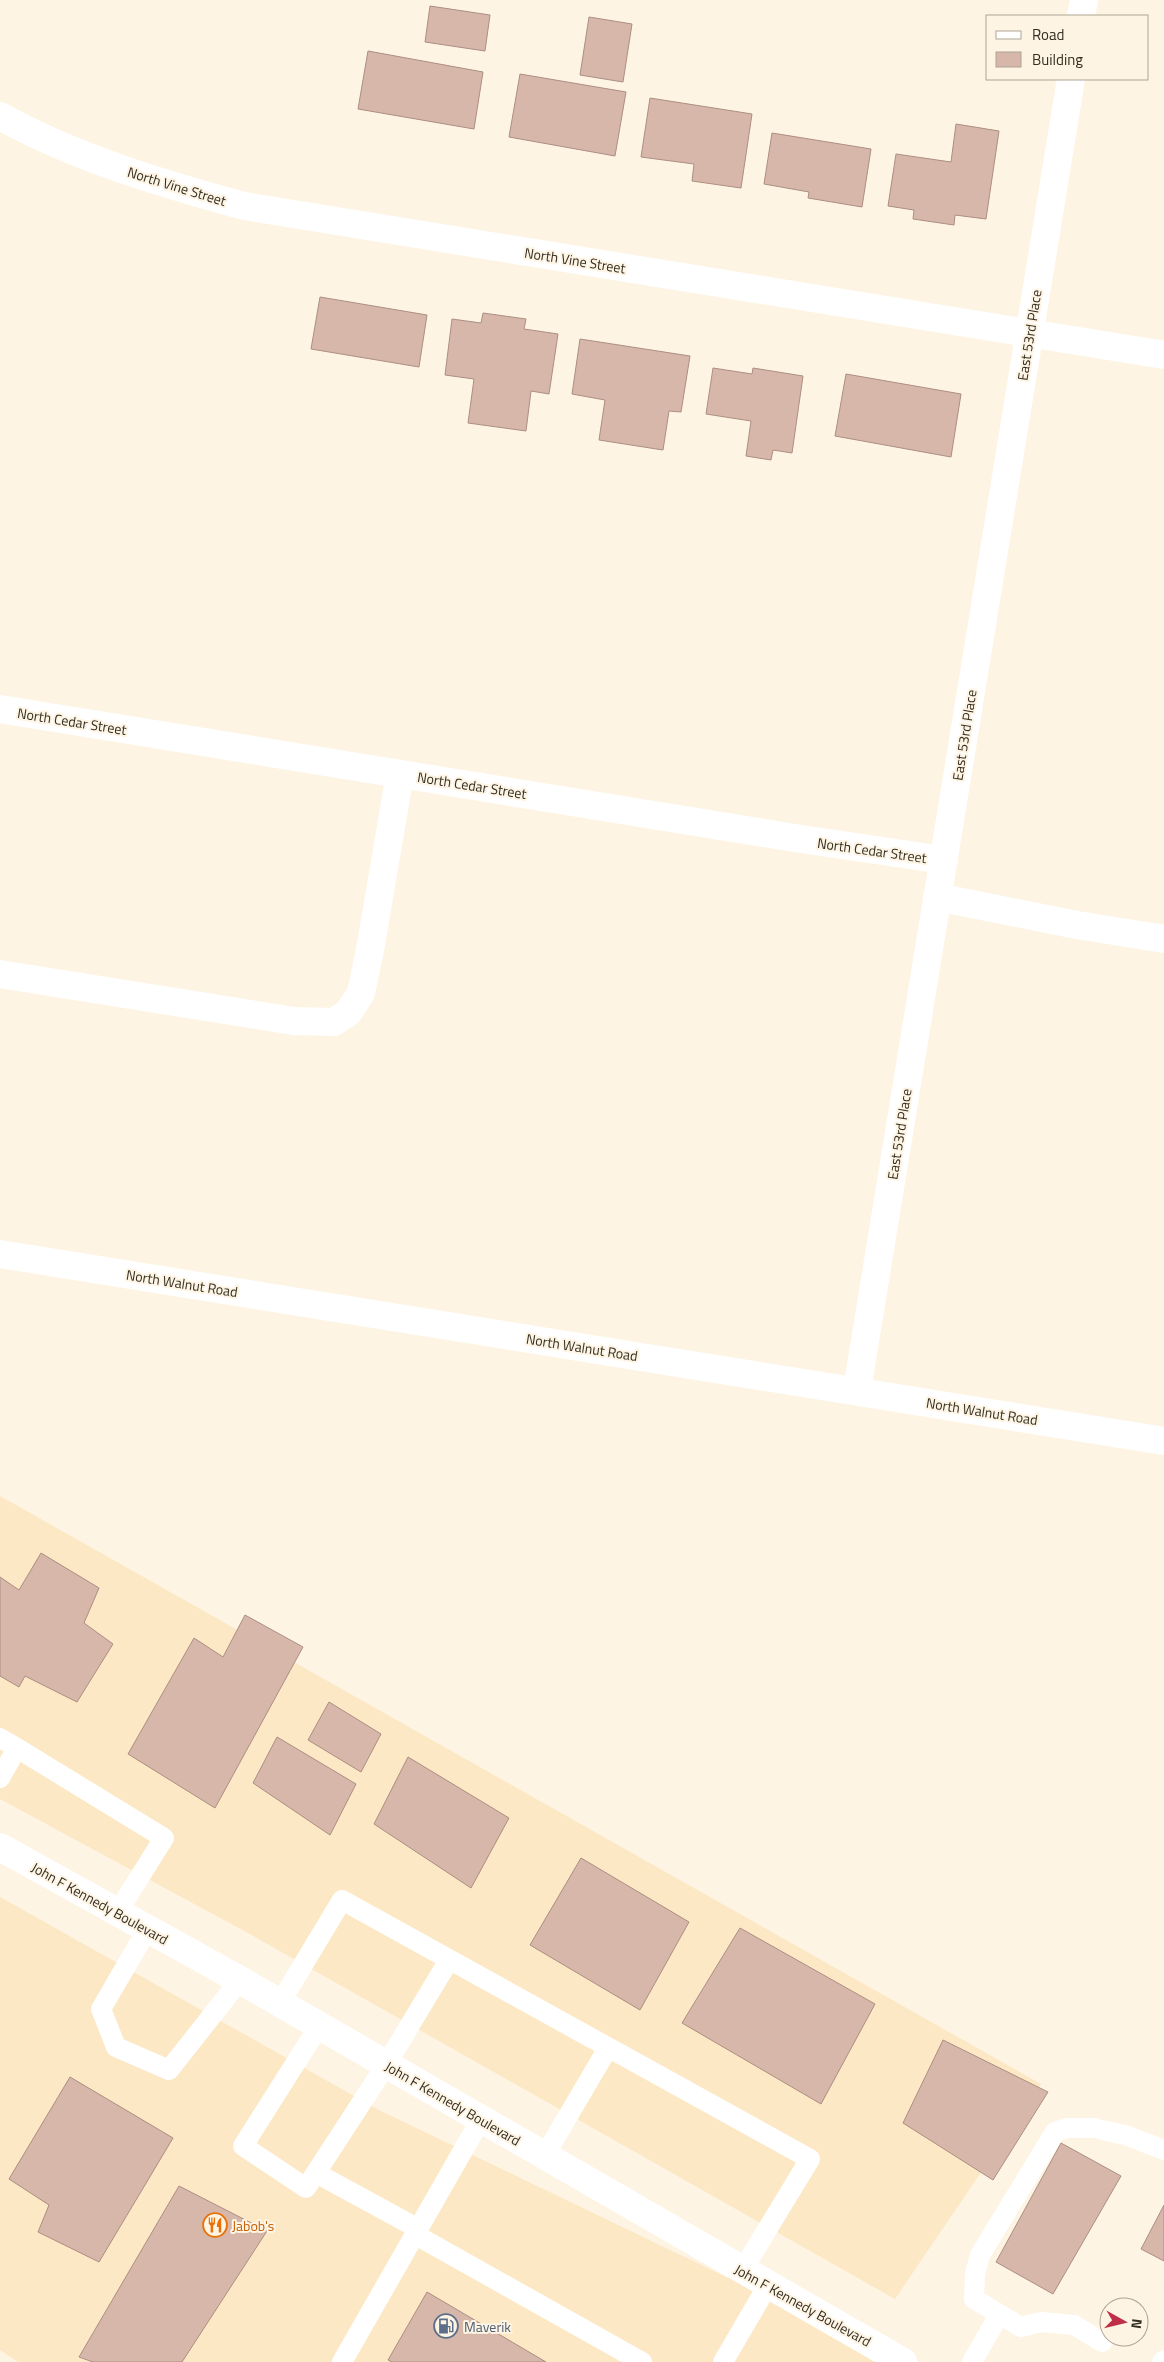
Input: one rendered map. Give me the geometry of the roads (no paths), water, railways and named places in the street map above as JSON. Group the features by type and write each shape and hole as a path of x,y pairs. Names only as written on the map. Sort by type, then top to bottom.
{"street":[{"path":"1081,15 1084,0"},
{"name":"East 53rd Place","path":"857,1390 1071,80"},
{"name":"North Vine Street","path":"0,116 68,148 150,180 244,206 1164,354"},
{"name":"North Cedar Street","path":"0,709 800,840 944,860"},
{"path":"0,974 294,1021 334,1022 348,1013 361,993 372,940 400,774"},
{"path":"937,897 1077,925 1164,939"},
{"name":"North Walnut Road","path":"0,1254 857,1390 1164,1441"},
{"name":"John F Kennedy Boulevard","path":"0,1847 240,1980 899,2361"}],"lane":[{"path":"0,1738 164,1838 117,1913"},
{"path":"0,1778 17,1748"},
{"path":"280,2003 342,1900 810,2159 742,2271"},
{"path":"147,1930 101,2009 116,2047 169,2070 240,1980"},
{"path":"319,2026 243,2146 306,2188 386,2065 449,1960"},
{"path":"545,2155 608,2048"},
{"path":"342,2362 481,2119"},
{"path":"1099,2340 1074,2325 1041,2322 1021,2328 974,2299 975,2274 980,2255 1055,2132 1067,2128 1098,2129 1125,2135 1156,2147"},
{"path":"316,2173 642,2362"},
{"path":"723,2362 768,2285"},
{"path":"972,2362 999,2315"}],"place":[{"name":"Jabob's","path":"215,2225"},
{"name":"Maverik","path":"446,2326"}]}
